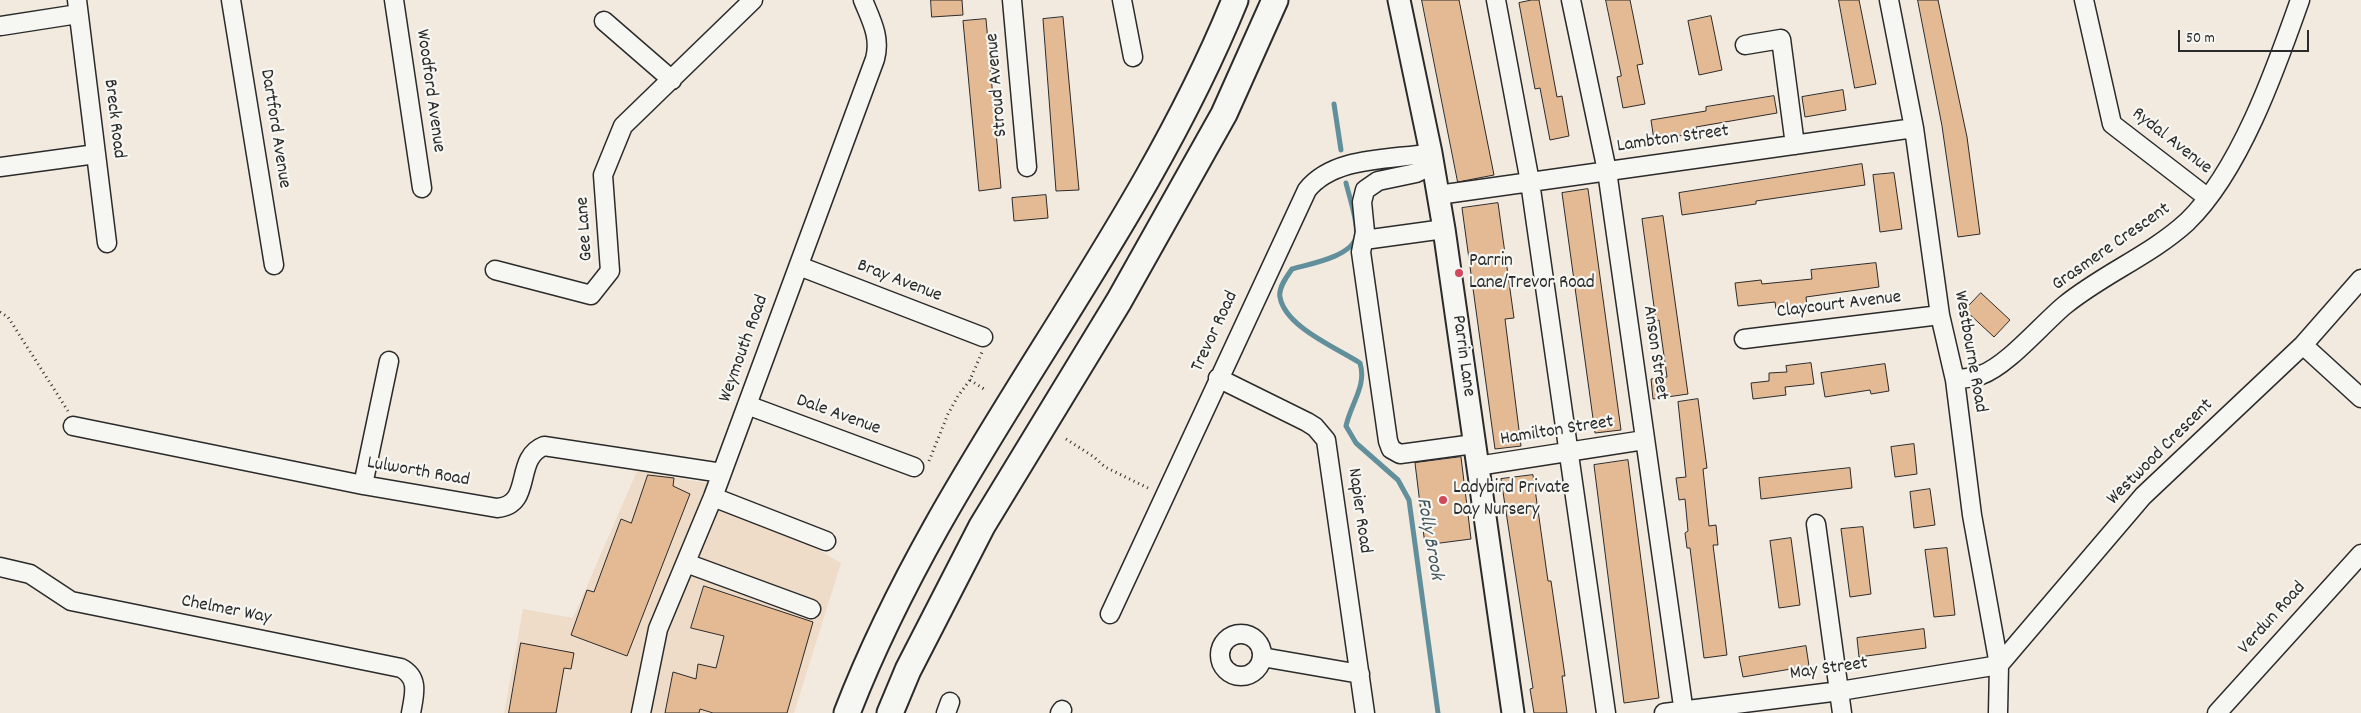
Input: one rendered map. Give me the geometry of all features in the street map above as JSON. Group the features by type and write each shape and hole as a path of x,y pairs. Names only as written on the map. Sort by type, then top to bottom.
{"highway":[{"path":"847,713 876,647 914,569 950,504 1142,187 1192,94 1235,0"},
{"path":"890,713 908,670 982,526 1119,301 1224,114 1274,0"}],"main road":[{"name":"Parrin Lane","path":"1399,0 1431,153 1444,229 1513,713"}],"street":[{"name":"Dartford Avenue","path":"231,0 274,265"},
{"name":"Woodford Avenue","path":"394,0 422,188"},
{"name":"Gee Lane","path":"495,270 591,295 610,271 603,175 623,126 753,0"},
{"name":"Weymouth Road","path":"641,713 658,628 713,497 878,47 878,37 863,0"},
{"name":"Stroud Avenue","path":"1012,0 1027,167"},
{"path":"1122,0 1133,57"},
{"path":"1496,0 1530,182 1606,713"},
{"name":"Anson Street","path":"1571,0 1607,171 1683,712"},
{"name":"Westbourne Road","path":"1889,0 1914,128 1940,315 1955,380 1972,515 1999,665 1998,713"},
{"name":"Rydal Avenue","path":"2084,0 2112,124 2208,198"},
{"name":"Grasmere Crescent","path":"1955,380 1980,376 1998,367 2089,286 2162,241 2187,222 2208,198 2231,162 2253,119 2280,57 2300,0"},
{"path":"1,26 78,7"},
{"name":"Breck Road","path":"78,7 107,243"},
{"path":"604,20 672,80"},
{"path":"1745,45 1781,39 1795,145"},
{"name":"Lambton Street","path":"1438,195 1914,128"},
{"path":"1431,153 1422,170 1378,181 1365,190 1362,202 1364,240 1361,252 1388,441 1391,449 1400,454 1474,444"},
{"name":"Trevor Road","path":"1110,614 1218,378 1303,198 1313,183 1330,170 1341,166 1431,153"},
{"path":"0,167 96,154"},
{"path":"1364,240 1444,229"},
{"name":"Bray Avenue","path":"798,266 984,337"},
{"name":"Westwood Crescent","path":"1999,665 2143,496 2303,345 2361,279"},
{"name":"Claycourt Avenue","path":"1744,338 1940,315"},
{"path":"2303,345 2361,398"},
{"path":"363,485 389,360"},
{"name":"Napier Road","path":"1218,378 1315,427 1326,440 1365,713"},
{"name":"Dale Avenue","path":"747,405 914,467"},
{"name":"Lulworth Road","path":"75,426 363,485 503,507 514,501 519,495 526,465 533,452 538,448 551,445 722,473"},
{"name":"Hamilton Street","path":"1477,466 1644,440"},
{"path":"713,497 826,542"},
{"path":"1816,524 1842,713"},
{"name":"Verdun Road","path":"2217,713 2361,554"},
{"path":"686,563 811,609"},
{"name":"Chelmer Way","path":"0,567 30,574 71,601 401,668 407,671 414,681 415,688 411,713"},
{"path":"1262,658 1360,674"},
{"name":"May Street","path":"1664,713 1840,691 1999,665"}],"path":[{"path":"0,312 8,317 75,426"},
{"path":"914,467 925,470 948,414 970,380 984,349 984,337"},
{"path":"970,380 984,389"},
{"path":"1066,439 1094,457 1105,468 1164,496"}],"shaded area":[{"path":"637,471 706,483 841,563 794,713 504,713 523,609 573,618"}],"building":[{"path":"931,0 962,0 963,15 932,17"},
{"path":"1422,0 1459,0 1494,175 1458,182"},
{"path":"1539,0 1557,97 1562,96 1569,136 1550,140 1540,88 1535,89 1519,3"},
{"path":"1606,0 1630,0 1643,64 1637,65 1645,104 1623,108 1617,77 1621,76"},
{"path":"1839,0 1859,0 1876,84 1855,88"},
{"path":"1918,0 1938,0 1967,137 1980,234 1958,237 1942,126"},
{"path":"1711,16 1722,70 1699,75 1688,21"},
{"path":"1063,17 1079,190 1056,191 1043,19"},
{"path":"986,19 1001,188 979,191 963,21"},
{"path":"1843,90 1846,110 1805,117 1802,97"},
{"path":"1774,96 1777,113 1696,127 1697,133 1654,140 1651,120 1706,111 1706,107"},
{"path":"1862,164 1865,185 1756,201 1756,204 1682,215 1679,193"},
{"path":"1894,173 1902,229 1880,232 1873,175"},
{"path":"1588,189 1621,430 1595,433 1562,193"},
{"path":"1046,195 1048,218 1014,221 1012,198"},
{"path":"1498,203 1514,318 1505,319 1521,446 1495,449 1462,208"},
{"path":"1663,216 1688,394 1653,399 1651,379 1667,377 1659,320 1656,321 1642,219"},
{"path":"1876,263 1879,287 1806,297 1807,306 1776,309 1775,302 1738,306 1735,283 1761,280 1762,284 1812,279 1811,270"},
{"path":"1981,293 2010,320 1994,337 1965,310"},
{"path":"1811,363 1814,384 1785,387 1786,395 1753,399 1751,383 1769,381 1769,373 1787,372 1786,366"},
{"path":"1885,364 1889,391 1871,394 1870,390 1825,397 1821,373"},
{"path":"1698,399 1707,468 1703,469 1709,526 1716,525 1718,545 1713,545 1727,655 1704,658 1690,548 1687,548 1685,533 1688,531 1685,499 1679,500 1676,478 1686,477 1678,402"},
{"path":"1914,444 1917,474 1895,477 1891,447"},
{"name":"Ladybird Private Day Nursery","path":"1461,457 1471,539 1425,545 1415,463"},
{"path":"1628,460 1659,698 1624,703 1594,465"},
{"path":"1850,468 1852,488 1761,499 1759,478"},
{"path":"648,475 674,478 673,486 690,494 627,656 571,635 587,590 594,592 621,519 631,523"},
{"path":"1533,475 1548,581 1551,581 1565,676 1562,676 1567,713 1534,713 1530,689 1533,688 1501,479"},
{"path":"1930,489 1935,525 1914,528 1910,492"},
{"path":"1863,527 1871,594 1850,597 1841,529"},
{"path":"1791,538 1800,605 1779,608 1770,541"},
{"path":"1947,548 1955,615 1934,617 1925,550"},
{"path":"704,586 813,622 787,713 713,713 700,709 699,713 665,713 673,672 696,679 698,664 716,668 724,636 691,628"},
{"path":"1924,629 1926,648 1859,657 1857,638"},
{"path":"521,643 574,653 571,669 564,668 556,713 509,713"},
{"path":"1806,646 1809,666 1743,677 1739,657"}],"waterway":[{"name":"Folly Brook","path":"1334,104 1341,150"},
{"name":"Folly Brook","path":"1346,183 1357,231 1353,244 1338,255 1292,269 1285,279 1280,297 1284,308 1301,327 1360,363 1362,371 1360,387 1346,426 1356,443 1398,480 1409,500 1438,713"}],"place":[{"name":"Parrin Lane/Trevor Road","path":"1459,273"},
{"name":"Ladybird Private Day Nursery","path":"1443,500"}]}
